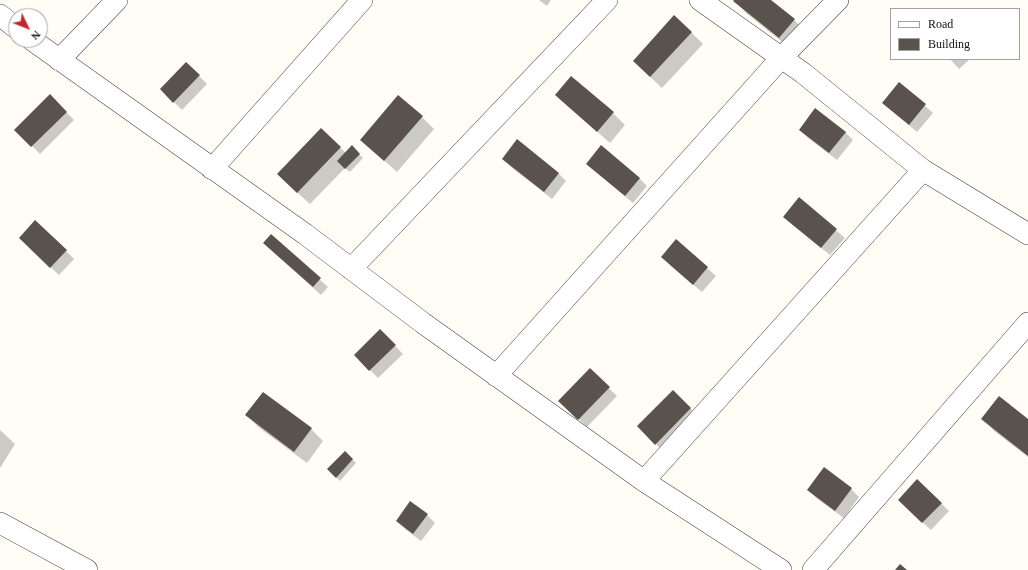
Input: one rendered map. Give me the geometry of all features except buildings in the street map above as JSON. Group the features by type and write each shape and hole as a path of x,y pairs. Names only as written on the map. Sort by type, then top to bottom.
{"street":[{"path":"59,60 117,0"},
{"path":"212,169 362,0"},
{"path":"351,269 607,0"},
{"path":"700,0 803,73 923,170 1028,234"},
{"path":"496,376 782,57 838,0"},
{"path":"0,15 8,22"},
{"path":"43,48 305,234 496,376 644,481 781,570"},
{"path":"644,481 923,170"},
{"path":"813,570 1028,323"},
{"path":"0,523 87,570"}]}
